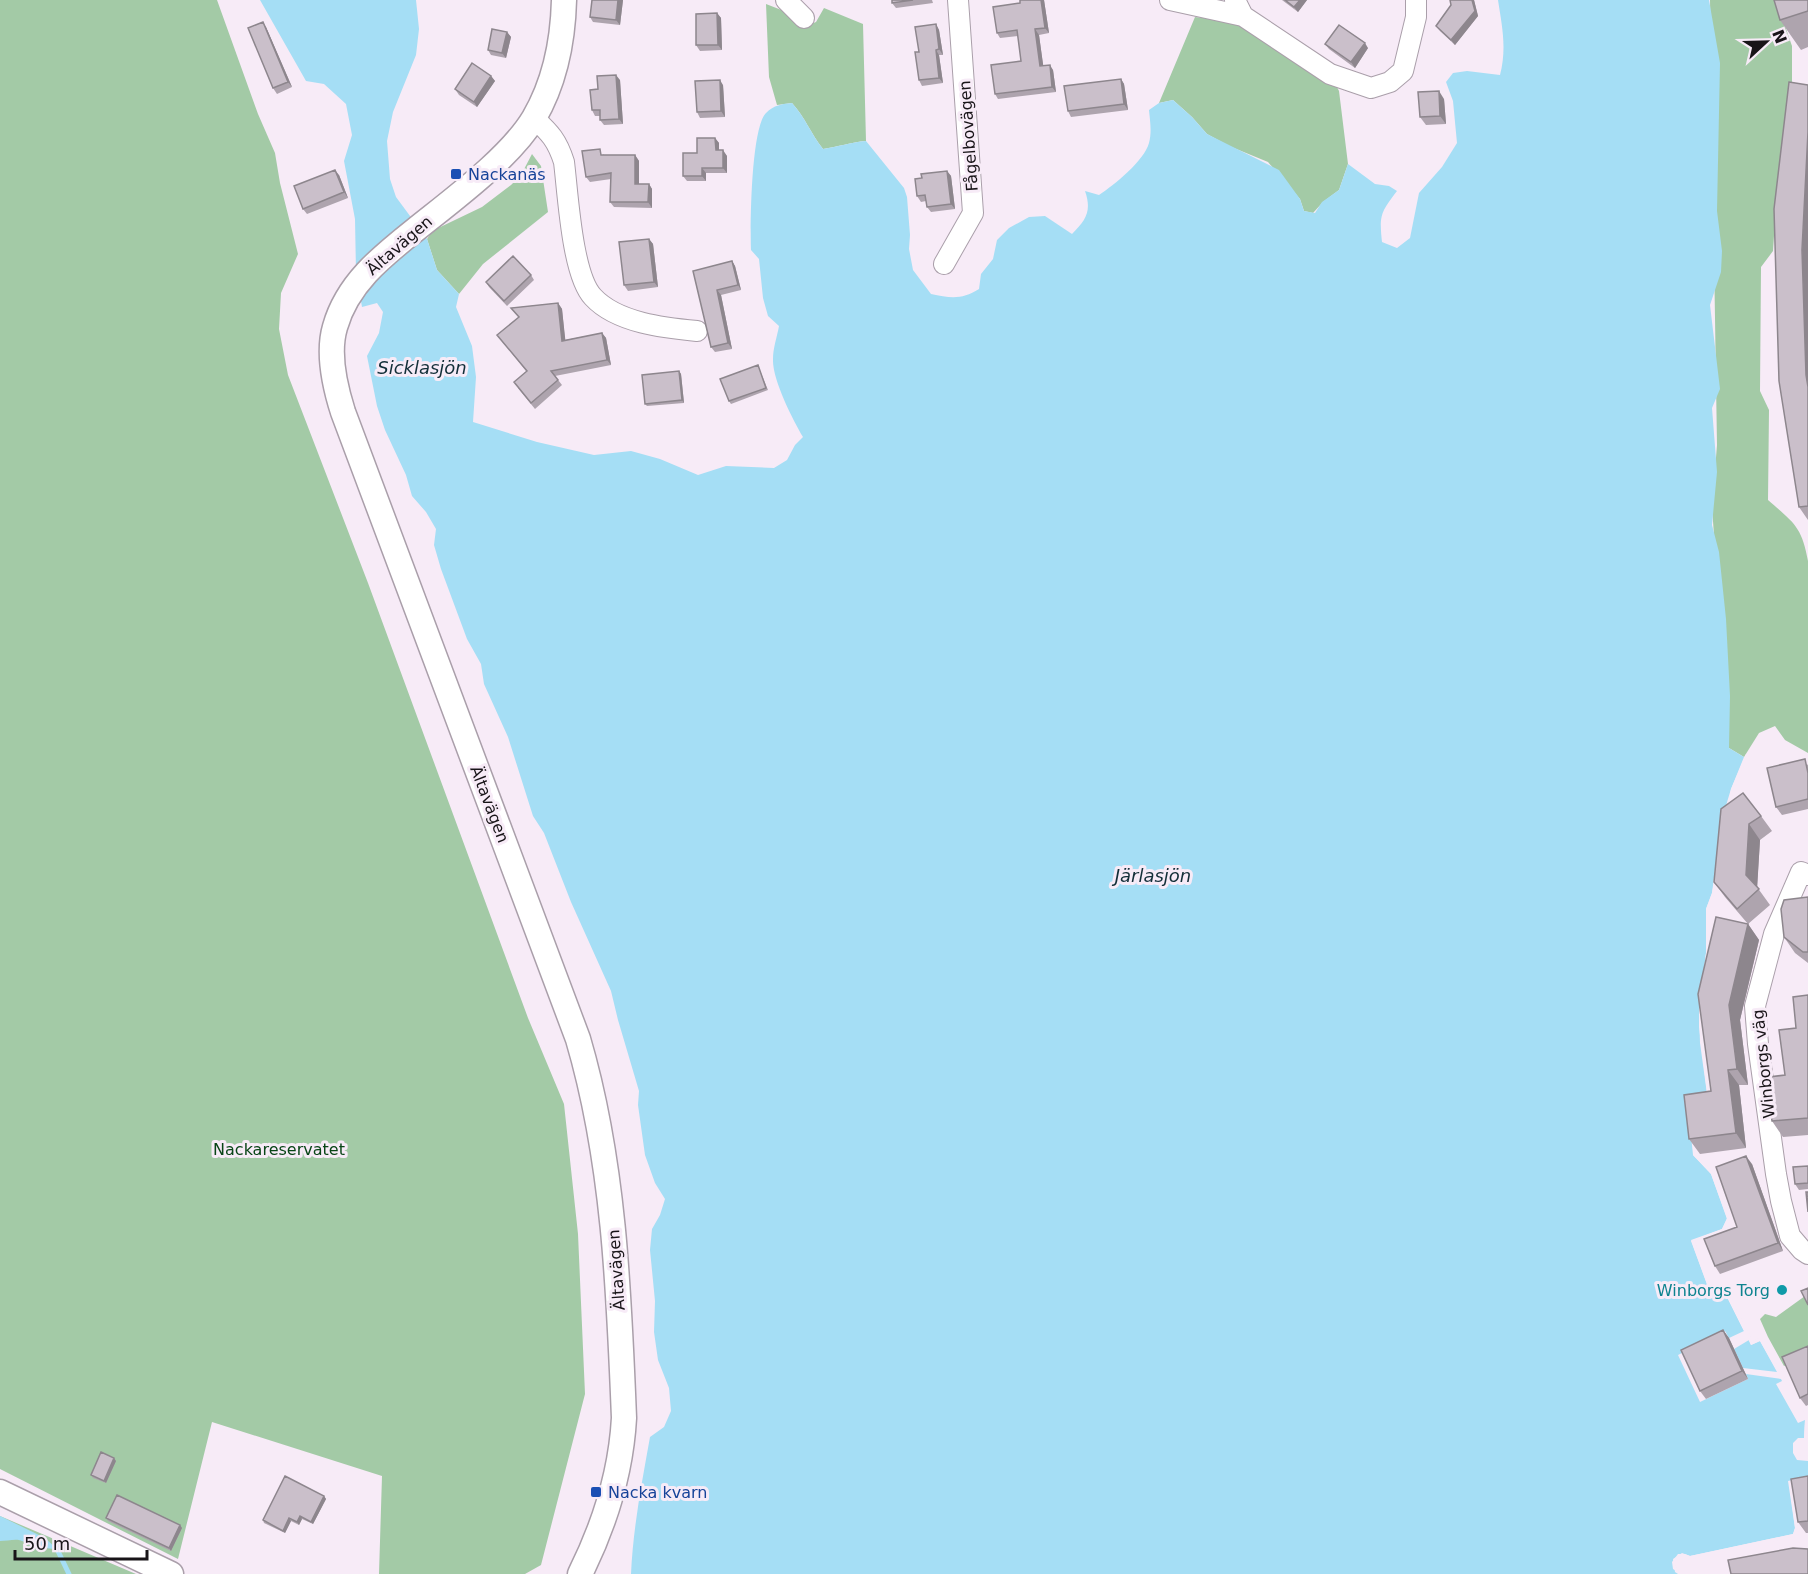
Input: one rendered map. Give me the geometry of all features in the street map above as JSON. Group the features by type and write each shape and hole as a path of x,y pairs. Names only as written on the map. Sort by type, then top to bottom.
{"main road":[{"name":"Ältavägen","path":"564,0 563,29 554,73 534,118 515,143 366,272 345,299 334,329 332,355 340,405 578,1039 590,1080 613,1225 624,1418 618,1471 602,1522 580,1574"},
{"path":"0,1492 171,1574"}],"street":[{"path":"786,0 804,18"},
{"name":"Fågelbovägen","path":"944,264 973,213 958,0"},
{"path":"1170,0 1239,8 1330,74 1371,88 1390,82 1402,71 1416,17 1416,0"},
{"path":"534,118 559,146 564,162 580,273 592,296 601,304 634,321 667,328 698,331"},
{"name":"Winborgs väg","path":"1804,874 1774,934 1755,1006 1781,1201 1791,1236 1808,1254"}],"green space":[{"name":"Nackareservatet","path":"0,0 217,0 258,114 275,153 298,254 281,293 279,329 288,375 368,583 528,1018 564,1104 578,1234 585,1394 541,1565 525,1574 379,1574 382,1476 212,1422 178,1559 0,1469"},
{"path":"1710,0 1776,0 1792,46 1792,83 1773,251 1761,267 1760,391 1769,410 1768,500 1799,532 1808,561 1808,753 1785,740 1775,726 1759,733 1744,757 1729,748 1712,507 1717,445"},
{"path":"766,4 784,11 806,26 816,22 824,8 863,24 866,141 823,149 792,103 777,105 769,77"},
{"path":"1195,17 1230,21 1243,26 1334,81 1339,91 1348,164 1339,190 1313,213 1304,211 1300,199 1268,162 1207,134 1173,100 1159,103"},
{"path":"532,154 541,166 548,212 483,264 459,294 437,270 427,239 432,231 482,207 511,185 521,175"},
{"path":"1805,1296 1808,1303 1808,1357 1784,1366 1760,1319 1765,1314 1776,1317"},
{"path":"0,1516 136,1574 0,1574"}],"water":[{"name":"Järlasjön","path":"260,0 416,0 419,29 416,55 393,112 387,141 390,179 396,197 427,239 437,270 459,294 456,307 472,346 476,377 473,422 537,442 594,455 631,451 660,459 698,475 726,466 774,468 787,460 795,445 803,437 779,388 773,355 779,326 768,316 763,298 759,259 751,250 752,178 757,138 766,113 781,104 792,103 823,149 866,141 904,188 907,197 909,249 913,270 931,294 956,297 979,289 981,274 993,259 997,240 1009,228 1029,217 1045,216 1072,234 1081,224 1088,210 1085,191 1099,195 1135,165 1149,143 1151,131 1149,110 1159,103 1173,100 1207,134 1279,170 1300,199 1304,211 1315,213 1322,202 1339,190 1348,164 1375,184 1389,186 1397,191 1384,209 1381,226 1382,242 1397,248 1410,238 1419,193 1442,167 1457,143 1453,101 1446,82 1453,73 1467,71 1500,75 1503,46 1498,0 1709,0 1720,63 1717,211 1722,251 1721,272 1710,305 1720,389 1712,408 1717,472 1712,525 1719,552 1726,619 1730,696 1729,748 1744,757 1731,789 1712,893 1706,909 1706,953 1699,1010 1700,1043 1708,1101 1693,1155 1711,1174 1727,1219 1722,1229 1691,1241 1708,1287 1723,1289 1751,1345 1760,1341 1805,1420 1804,1438 1798,1438 1793,1443 1793,1453 1797,1460 1808,1461 1808,1477 1789,1481 1795,1528 1793,1534 1690,1556 1682,1553 1673,1559 1675,1572 1678,1574 631,1574 636,1522 650,1437 664,1427 671,1411 669,1388 658,1360 654,1332 655,1301 650,1250 652,1229 665,1199 655,1183 645,1155 638,1105 639,1091 611,991 571,902 544,833 533,816 508,737 484,684 481,664 467,639 441,569 434,545 436,529 426,512 412,496 406,475 385,430 377,406 367,356 379,333 383,312 377,303 362,307 356,272 355,219 344,161 352,135 346,104 324,84 306,81"},
{"path":"0,1516 45,1538 57,1549 19,1540 0,1541"}],"pier":[{"path":"1746,754 1747,758 1724,823 1715,893 1709,910 1709,953 1702,1027 1711,1102 1691,1108 1696,1154 1713,1172 1730,1219 1724,1232 1695,1242 1711,1284 1725,1287 1753,1341 1763,1339 1808,1419 1807,1438 1804,1438 1805,1420 1798,1423 1776,1384 1782,1381 1781,1379 1746,1374 1748,1379 1700,1402 1678,1355 1725,1331 1729,1338 1744,1331 1723,1289 1708,1287 1691,1240 1722,1229 1727,1218 1711,1174 1693,1155 1688,1106 1708,1101 1699,1027 1706,953 1706,909 1712,893 1721,822 1731,789","holes":["1749,1340 1751,1345 1760,1341 1777,1372 1743,1368 1734,1349"]},
{"path":"1808,1477 1808,1480 1792,1483 1798,1528 1795,1537 1691,1559 1679,1557 1675,1565 1681,1574 1673,1569 1672,1562 1678,1554 1690,1556 1793,1534 1795,1528 1788,1481"}],"building":[{"path":"592,0 618,0 616,20 590,17"},
{"path":"892,0 913,0 892,3"},
{"path":"1020,0 1041,0 1045,28 1035,29 1040,66 1050,65 1052,87 995,94 991,65 1021,61 1017,30 997,33 993,7 1020,3"},
{"path":"1285,0 1300,0 1294,7"},
{"path":"1450,0 1472,0 1475,11 1451,40 1436,26 1451,5"},
{"path":"1774,0 1808,0 1808,11 1780,20"},
{"path":"717,13 718,45 696,45 696,14"},
{"path":"263,22 288,82 273,88 248,28"},
{"path":"936,24 939,78 919,80 915,52 919,52 915,27"},
{"path":"1339,25 1365,43 1351,62 1325,44"},
{"path":"492,29 507,32 502,53 488,50"},
{"path":"472,63 491,76 474,102 455,89"},
{"path":"616,75 619,119 600,120 600,110 592,110 590,90 598,89 597,76"},
{"path":"1121,79 1124,104 1068,111 1064,86"},
{"path":"720,80 721,111 697,112 695,81"},
{"path":"1789,82 1808,85 1802,250 1808,387 1808,506 1799,507 1779,381 1774,209"},
{"path":"1439,91 1440,116 1420,117 1418,92"},
{"path":"697,138 715,138 716,150 723,150 723,168 702,168 702,176 683,176 683,153 697,153"},
{"path":"600,149 601,155 635,155 635,184 649,184 648,202 610,202 611,173 586,177 582,151"},
{"path":"335,170 344,192 303,209 294,186"},
{"path":"947,171 951,204 927,207 925,195 917,196 915,179 922,178 921,174"},
{"path":"649,239 654,282 624,285 619,242"},
{"path":"513,256 531,275 504,301 486,282"},
{"path":"732,261 738,285 717,290 728,343 711,347 693,271"},
{"path":"558,303 562,341 602,333 607,360 551,371 558,380 531,403 514,382 527,371 497,335 519,317 511,308"},
{"path":"758,365 766,388 729,401 720,379"},
{"path":"679,371 682,400 645,404 642,375"},
{"path":"1805,759 1808,773 1808,799 1776,807 1767,768"},
{"path":"1743,793 1761,816 1749,824 1746,875 1759,889 1737,909 1714,882 1721,809"},
{"path":"1808,897 1808,952 1803,952 1784,937 1781,909 1784,900"},
{"path":"1716,917 1748,924 1729,1005 1737,1069 1728,1070 1736,1133 1689,1139 1684,1095 1711,1091 1698,994"},
{"path":"1808,995 1808,1118 1772,1121 1767,1084 1769,1077 1785,1075 1779,1030 1796,1028 1793,997"},
{"path":"1746,1156 1778,1243 1715,1266 1704,1239 1737,1227 1716,1167"},
{"path":"1808,1166 1808,1183 1795,1184 1793,1167"},
{"path":"1808,1288 1808,1305 1801,1291"},
{"path":"1723,1330 1742,1371 1700,1391 1681,1350"},
{"path":"1808,1346 1808,1394 1800,1398 1782,1357"},
{"path":"101,1452 114,1458 104,1481 91,1475"},
{"path":"285,1476 324,1496 311,1522 300,1516 297,1522 289,1518 283,1531 263,1520"},
{"path":"1808,1476 1808,1521 1798,1522 1791,1479"},
{"path":"117,1495 180,1525 169,1548 106,1518"},
{"path":"1793,1548 1808,1549 1808,1574 1731,1574 1728,1560"}],"waterway":[{"path":"57,1549 69,1574"}],"place":[{"name":"Nackanäs","path":"456,174"},
{"name":"Winborgs Torg","path":"1782,1290"},
{"name":"Nacka kvarn","path":"596,1492"}],"water label":[{"name":"Sicklasjön","path":"422,368"}]}
